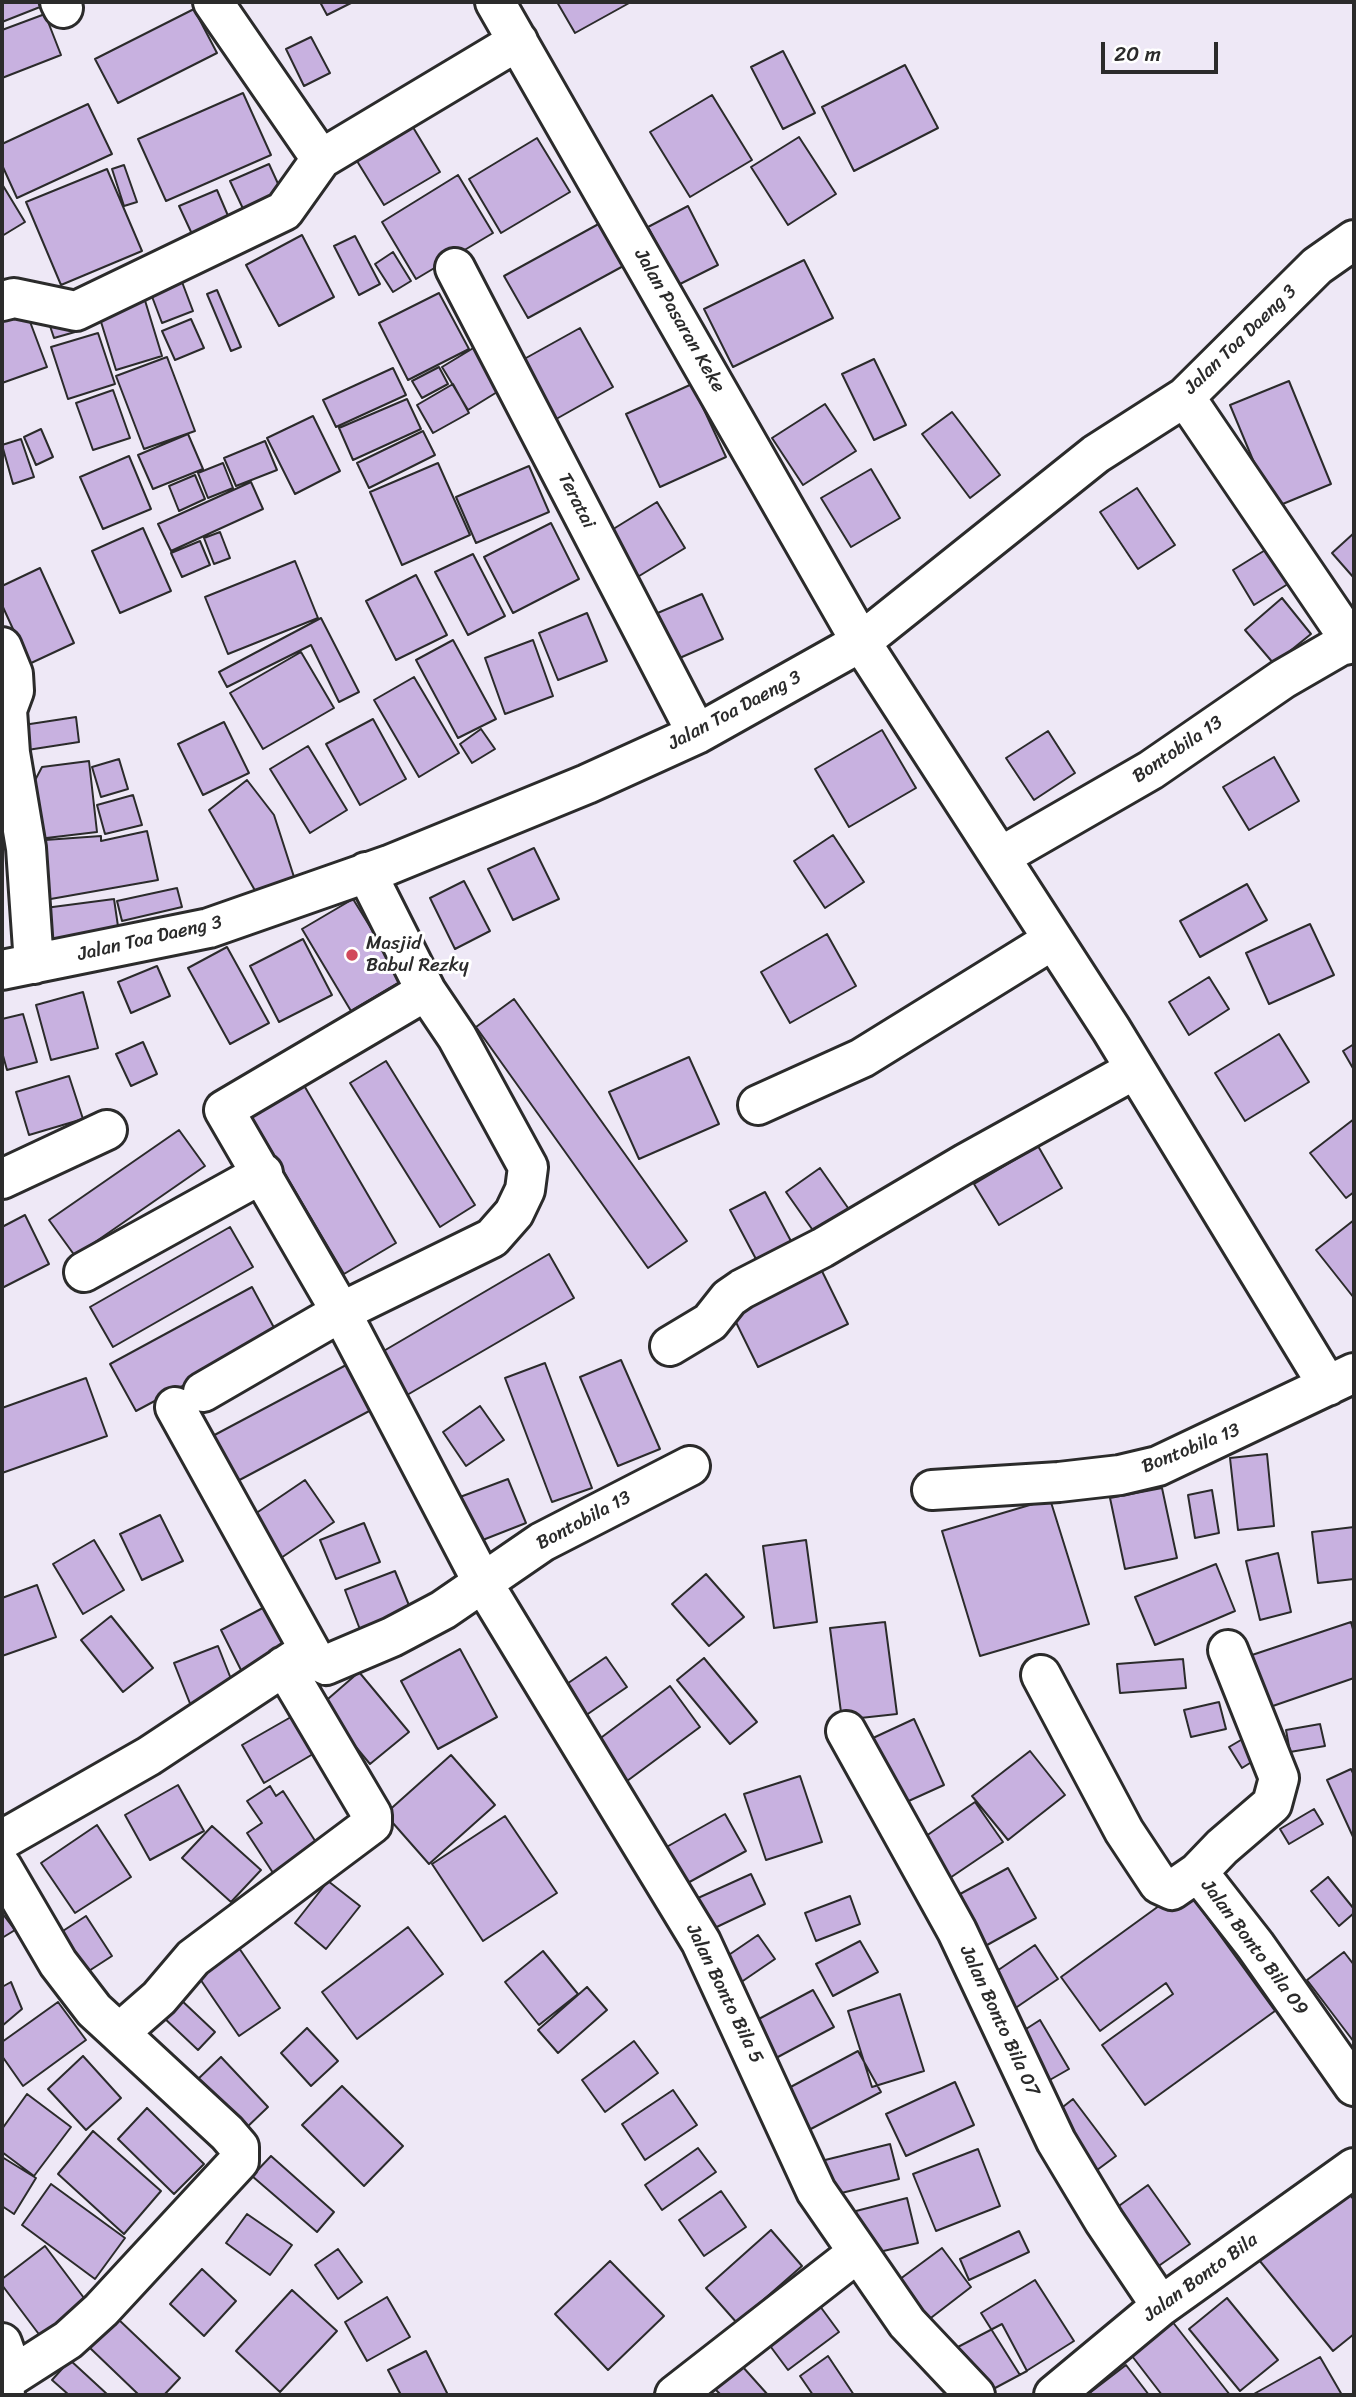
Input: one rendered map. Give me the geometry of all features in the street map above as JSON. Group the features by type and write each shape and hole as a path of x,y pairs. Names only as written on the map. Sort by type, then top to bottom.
{"street":[{"path":"213,2 321,159"},
{"name":"Jalan Pasaran Keke","path":"495,2 861,642 1051,941 1111,1029 1134,1070 1341,1380"},
{"path":"2,301 14,298 76,310 284,211 321,159 518,41"},
{"name":"Jalan Toa Daeng 3","path":"18,967 209,928 389,866 587,784 696,734 861,642 1096,454 1185,397 1317,266 1354,240"},
{"name":"Teratai","path":"454,268 696,734"},
{"path":"1185,397 1353,643"},
{"name":"Bontobila 13","path":"1000,858 1151,770 1283,679 1340,646 1353,643"},
{"path":"2,647 13,674 14,691 7,710 10,753 26,848 18,967"},
{"path":"119,2033 159,1998 193,1958 372,1824 372,1815 297,1658 189,1400 341,1312 492,1238 513,1213 525,1190 528,1167 457,1037 426,991 366,872"},
{"path":"758,1105 862,1058 1051,941"},
{"name":"Jalan Bonto Bila 5","path":"426,991 224,1110 341,1312 483,1583 701,1942 816,2191 907,2323 975,2395"},
{"path":"670,1346 710,1322 729,1298 742,1289 822,1248 965,1163 1134,1070"},
{"path":"2,1179 107,1130"},
{"path":"84,1272 263,1174"},
{"name":"Bontobila 13","path":"932,1490 1059,1482 1158,1466 1341,1380"},
{"name":"Bontobila 13","path":"297,1658 314,1658 328,1665 443,1610 542,1542 690,1466"},
{"path":"1198,1872 1222,1847 1272,1804 1279,1778 1228,1650"},
{"path":"2,1840 149,1756 297,1658"},
{"name":"Jalan Bonto Bila 09","path":"1041,1675 1124,1831 1159,1884 1172,1890 1198,1872 1255,1945 1354,2086"},
{"name":"Jalan Bonto Bila 07","path":"846,1731 957,1931 1056,2141 1104,2221 1161,2306"},
{"path":"2,1867 58,1963 94,2010 239,2147 239,2161 101,2310 68,2340 7,2371"},
{"name":"Jalan Bonto Bila","path":"1054,2395 1161,2306 1354,2168"},
{"path":"675,2395 858,2253"}],"building":[{"path":"2,2 38,2 40,7 2,22"},
{"path":"320,2 353,2 327,15"},
{"path":"557,2 631,2 575,33"},
{"path":"194,9 217,53 118,103 95,59"},
{"path":"45,14 61,55 2,78 2,30"},
{"path":"311,37 330,73 304,86 286,49"},
{"path":"783,51 815,113 783,129 751,67"},
{"path":"905,65 938,128 854,171 822,107"},
{"path":"243,93 271,155 166,201 138,139"},
{"path":"712,95 752,160 690,197 650,132"},
{"path":"88,104 112,154 17,198 2,165 2,144"},
{"path":"405,114 440,172 384,205 349,148"},
{"path":"799,137 836,194 788,225 751,167"},
{"path":"537,138 570,192 501,233 469,179"},
{"path":"269,164 285,199 246,215 230,181"},
{"path":"124,165 137,202 124,206 112,169"},
{"path":"107,169 142,251 61,285 26,202"},
{"path":"458,175 493,233 416,279 382,222"},
{"path":"2,184 25,222 2,236"},
{"path":"217,190 229,218 192,234 179,206"},
{"path":"688,206 718,265 678,285 648,227"},
{"path":"604,221 627,264 528,318 504,276"},
{"path":"302,235 334,297 279,326 246,265"},
{"path":"355,236 380,284 359,295 334,246"},
{"path":"393,252 411,281 393,292 375,264"},
{"path":"804,260 833,318 733,367 704,309"},
{"path":"179,274 193,311 162,323 148,286"},
{"path":"217,290 241,347 231,351 207,294"},
{"path":"439,293 469,349 408,380 379,323"},
{"path":"143,294 162,356 116,370 97,309"},
{"path":"23,303 47,367 2,383 2,311"},
{"path":"191,319 204,348 175,360 162,331"},
{"path":"72,320 75,332 54,338 50,326"},
{"path":"580,328 613,387 542,427 508,368"},
{"path":"98,333 115,384 68,399 51,347"},
{"path":"475,347 502,389 468,410 442,367"},
{"path":"167,357 195,431 144,449 116,376"},
{"path":"874,359 906,425 874,440 842,374"},
{"path":"439,367 448,384 422,398 412,381"},
{"path":"393,368 406,395 336,427 323,400"},
{"path":"1289,381 1331,484 1273,508 1230,405"},
{"path":"453,384 469,413 433,433 417,405"},
{"path":"692,384 726,457 660,487 626,414"},
{"path":"113,390 130,438 93,450 76,403"},
{"path":"407,399 421,429 353,460 339,428"},
{"path":"825,404 856,451 803,485 772,438"},
{"path":"952,412 1000,475 970,498 922,434"},
{"path":"313,416 340,471 295,494 267,438"},
{"path":"41,429 53,457 36,465 24,437"},
{"path":"423,431 435,455 369,488 357,463"},
{"path":"188,434 203,469 153,489 138,455"},
{"path":"21,439 34,477 13,484 2,445"},
{"path":"265,441 277,470 236,486 224,458"},
{"path":"129,456 151,509 103,529 80,477"},
{"path":"223,463 233,488 208,498 198,473"},
{"path":"438,463 470,535 402,565 370,492"},
{"path":"529,466 549,512 476,543 456,497"},
{"path":"871,469 900,518 851,547 821,498"},
{"path":"195,475 205,499 179,511 169,486"},
{"path":"251,482 263,509 171,551 158,524"},
{"path":"1137,488 1175,545 1138,569 1100,512"},
{"path":"657,502 685,548 631,581 602,536"},
{"path":"551,523 579,579 513,613 484,557"},
{"path":"143,528 171,591 120,613 92,551"},
{"path":"220,532 230,558 214,564 204,538"},
{"path":"1354,533 1354,578 1332,553"},
{"path":"200,541 210,565 182,577 171,553"},
{"path":"1275,544 1296,579 1254,605 1233,570"},
{"path":"473,554 505,616 468,635 435,572"},
{"path":"295,561 318,618 228,654 205,597"},
{"path":"40,568 74,643 29,664 2,605 2,586"},
{"path":"416,575 447,635 396,660 366,601"},
{"path":"702,594 723,639 666,664 646,618"},
{"path":"1282,598 1311,634 1274,664 1245,630"},
{"path":"587,613 607,661 558,680 539,633"},
{"path":"321,618 359,692 339,702 311,645 227,687 219,672"},
{"path":"453,640 496,719 458,738 416,660"},
{"path":"533,640 553,696 505,714 485,658"},
{"path":"301,652 334,708 263,749 230,693"},
{"path":"414,677 459,753 419,777 374,700"},
{"path":"76,717 79,742 21,751 17,726"},
{"path":"373,719 406,779 360,805 326,744"},
{"path":"224,722 249,773 203,795 178,744"},
{"path":"481,729 495,749 472,763 460,744"},
{"path":"882,730 916,788 849,827 815,769"},
{"path":"1048,731 1075,773 1034,800 1006,758"},
{"path":"308,746 347,810 310,833 270,769"},
{"path":"1274,757 1299,801 1249,830 1223,787"},
{"path":"119,759 128,789 101,797 92,767"},
{"path":"89,761 97,832 38,839 32,786 42,767"},
{"path":"247,780 274,815 294,877 257,894 209,810"},
{"path":"133,795 142,825 105,834 97,805"},
{"path":"147,831 158,880 45,900 45,840 101,836 101,841"},
{"path":"833,835 864,882 825,908 794,861"},
{"path":"534,848 559,899 513,920 488,869"},
{"path":"464,881 490,931 455,949 430,898"},
{"path":"1247,884 1267,920 1200,957 1180,921"},
{"path":"177,888 182,907 122,921 117,901"},
{"path":"114,899 119,933 49,942 45,908"},
{"name":"Masjid Babul Rezky","path":"353,899 403,980 351,1011 302,929"},
{"path":"1310,924 1334,975 1269,1004 1246,953"},
{"path":"827,934 856,986 790,1023 761,972"},
{"path":"303,939 332,995 279,1022 250,966"},
{"path":"227,947 269,1023 230,1044 188,968"},
{"path":"157,966 170,996 131,1013 118,982"},
{"path":"1209,977 1229,1009 1189,1035 1169,1002"},
{"path":"83,992 98,1048 51,1060 36,1005"},
{"path":"514,999 687,1241 648,1268 476,1027"},
{"path":"23,1014 37,1062 7,1070 2,1052 2,1019"},
{"path":"1279,1034 1309,1082 1245,1121 1215,1073"},
{"path":"143,1042 157,1074 131,1086 116,1054"},
{"path":"1354,1044 1354,1070 1343,1051"},
{"path":"689,1057 719,1124 639,1159 609,1092"},
{"path":"386,1061 475,1205 440,1227 350,1083"},
{"path":"69,1076 83,1119 29,1135 16,1092"},
{"path":"302,1082 396,1243 344,1274 249,1113"},
{"path":"1354,1119 1354,1192 1346,1198 1310,1153"},
{"path":"179,1130 205,1166 75,1256 49,1220"},
{"path":"1038,1146 1062,1188 999,1225 974,1184"},
{"path":"820,1168 853,1215 819,1239 786,1192"},
{"path":"765,1192 792,1243 757,1261 730,1210"},
{"path":"25,1215 49,1264 2,1288 2,1227"},
{"path":"1354,1220 1354,1298 1316,1250"},
{"path":"230,1227 253,1267 113,1347 90,1307"},
{"path":"549,1254 574,1298 395,1402 370,1359"},
{"path":"817,1261 848,1324 758,1367 727,1304"},
{"path":"252,1287 278,1335 136,1411 110,1364"},
{"path":"621,1360 660,1449 618,1466 580,1377"},
{"path":"545,1363 592,1488 552,1502 505,1378"},
{"path":"348,1364 373,1409 232,1484 207,1439"},
{"path":"86,1378 107,1436 2,1473 2,1408"},
{"path":"480,1406 504,1440 466,1466 443,1432"},
{"path":"1267,1454 1274,1526 1238,1530 1230,1458"},
{"path":"508,1479 526,1523 470,1545 452,1500"},
{"path":"305,1480 334,1522 278,1560 249,1518"},
{"path":"1162,1488 1177,1558 1125,1569 1110,1498"},
{"path":"1212,1490 1219,1533 1195,1538 1188,1495"},
{"path":"1050,1499 1089,1624 980,1656 942,1531"},
{"path":"160,1515 183,1561 142,1580 120,1534"},
{"path":"364,1523 380,1562 336,1579 320,1540"},
{"path":"1354,1527 1354,1579 1318,1583 1312,1532"},
{"path":"94,1540 124,1590 83,1614 53,1564"},
{"path":"806,1540 817,1622 774,1628 763,1546"},
{"path":"1278,1553 1291,1612 1260,1620 1246,1561"},
{"path":"1216,1564 1235,1611 1155,1645 1135,1597"},
{"path":"395,1571 415,1620 364,1640 345,1590"},
{"path":"706,1574 744,1617 709,1646 672,1604"},
{"path":"37,1585 56,1637 2,1656 2,1598"},
{"path":"274,1602 298,1648 244,1676 221,1630"},
{"path":"111,1616 153,1668 123,1692 81,1640"},
{"path":"885,1622 897,1714 842,1720 830,1628"},
{"path":"1351,1622 1354,1633 1354,1678 1267,1708 1249,1656"},
{"path":"218,1646 235,1689 191,1706 174,1663"},
{"path":"460,1649 497,1717 438,1749 401,1681"},
{"path":"606,1657 627,1687 582,1718 561,1688"},
{"path":"704,1658 757,1722 730,1744 677,1680"},
{"path":"1183,1659 1186,1688 1120,1693 1117,1664"},
{"path":"359,1672 409,1732 370,1764 321,1705"},
{"path":"670,1686 700,1727 623,1784 594,1743"},
{"path":"1219,1702 1226,1729 1191,1737 1184,1710"},
{"path":"291,1717 313,1754 264,1783 242,1745"},
{"path":"914,1719 944,1785 902,1804 873,1738"},
{"path":"1320,1724 1325,1746 1290,1752 1286,1730"},
{"path":"1246,1737 1258,1758 1242,1768 1229,1747"},
{"path":"1030,1751 1065,1795 1008,1840 972,1796"},
{"path":"451,1755 495,1805 429,1864 385,1814"},
{"path":"1351,1769 1354,1775 1354,1839 1327,1780"},
{"path":"800,1776 822,1842 766,1860 744,1794"},
{"path":"178,1785 204,1831 150,1860 125,1815"},
{"path":"270,1786 276,1796 283,1791 321,1850 277,1879 247,1833 262,1823 247,1801"},
{"path":"975,1802 1003,1842 944,1882 916,1843"},
{"path":"1314,1809 1323,1824 1289,1844 1280,1829"},
{"path":"725,1814 746,1851 684,1885 663,1849"},
{"path":"505,1816 557,1893 483,1941 432,1864"},
{"path":"97,1825 131,1877 75,1913 41,1863"},
{"path":"212,1826 261,1870 231,1902 182,1858"},
{"path":"1008,1868 1036,1918 978,1950 949,1900"},
{"path":"751,1874 765,1904 702,1934 687,1903"},
{"path":"1328,1877 1354,1909 1354,1913 1339,1926 1311,1891"},
{"path":"328,1881 360,1906 326,1949 295,1923"},
{"path":"1185,1887 1275,2011 1145,2105 1102,2045 1173,1994 1166,1983 1100,2031 1061,1977"},
{"path":"850,1896 860,1924 816,1941 805,1913"},
{"path":"2,1913 15,1930 2,1938"},
{"path":"86,1916 112,1956 78,1978 52,1938"},
{"path":"408,1927 443,1974 357,2039 322,1992"},
{"path":"758,1935 775,1959 734,1987 717,1963"},
{"path":"860,1941 878,1972 833,1996 816,1964"},
{"path":"1035,1945 1058,1979 1014,2009 991,1975"},
{"path":"239,1948 280,2008 239,2036 198,1976"},
{"path":"543,1951 578,1994 539,2025 505,1982"},
{"path":"1344,1952 1354,1965 1354,2042 1307,1980"},
{"path":"11,1982 22,2009 2,2026 2,1987"},
{"path":"587,1987 607,2010 558,2053 538,2030"},
{"path":"813,1990 834,2027 776,2058 755,2021"},
{"path":"900,1994 924,2071 872,2087 848,2011"},
{"path":"179,1998 215,2032 198,2050 162,2016"},
{"path":"58,2002 86,2040 23,2086 2,2056 2,2042"},
{"path":"1040,2020 1069,2069 1041,2085 1012,2038"},
{"path":"307,2028 338,2061 311,2086 281,2053"},
{"path":"634,2041 658,2073 605,2112 582,2080"},
{"path":"858,2051 881,2092 807,2131 785,2090"},
{"path":"83,2056 121,2098 86,2130 48,2089"},
{"path":"221,2057 268,2107 244,2130 197,2080"},
{"path":"955,2082 974,2125 906,2156 886,2114"},
{"path":"342,2086 403,2146 364,2186 302,2125"},
{"path":"673,2090 697,2125 645,2160 622,2124"},
{"path":"27,2094 71,2127 34,2176 2,2152 2,2129"},
{"path":"1073,2099 1116,2156 1093,2173 1050,2117"},
{"path":"147,2108 204,2164 174,2194 118,2139"},
{"path":"93,2131 161,2191 124,2234 58,2174"},
{"path":"890,2144 899,2179 829,2196 821,2161"},
{"path":"698,2148 716,2172 662,2210 645,2185"},
{"path":"978,2149 1000,2206 936,2231 913,2174"},
{"path":"271,2156 334,2212 317,2232 252,2176"},
{"path":"2,2157 36,2178 14,2214 2,2206"},
{"path":"51,2184 125,2238 95,2279 22,2225"},
{"path":"1148,2185 1190,2244 1150,2272 1109,2213"},
{"path":"1342,2185 1354,2200 1354,2334 1333,2351 1255,2255"},
{"path":"721,2191 746,2227 704,2256 679,2220"},
{"path":"907,2198 918,2243 866,2255 856,2211"},
{"path":"247,2214 292,2245 270,2275 226,2243"},
{"path":"771,2230 802,2266 737,2323 706,2288"},
{"path":"1019,2231 1029,2252 969,2280 960,2259"},
{"path":"45,2246 93,2310 47,2345 2,2285 2,2279"},
{"path":"942,2248 971,2287 923,2324 892,2285"},
{"path":"338,2249 362,2282 338,2299 315,2265"},
{"path":"610,2261 664,2316 608,2370 555,2314"},
{"path":"202,2269 236,2301 204,2336 170,2304"},
{"path":"1035,2280 1074,2341 1020,2375 981,2313"},
{"path":"292,2290 337,2331 280,2392 236,2351"},
{"path":"387,2297 410,2337 367,2361 345,2322"},
{"path":"814,2298 839,2332 788,2370 762,2335"},
{"path":"1227,2298 1278,2360 1240,2391 1189,2329"},
{"path":"1164,2311 1230,2395 1162,2395 1122,2343"},
{"path":"118,2319 180,2378 164,2395 139,2395 90,2348"},
{"path":"1002,2324 1027,2371 982,2395 954,2349"},
{"path":"426,2351 448,2395 401,2395 388,2370"},
{"path":"828,2356 854,2395 813,2395 800,2376"},
{"path":"1320,2357 1342,2395 1252,2395"},
{"path":"70,2360 108,2395 69,2395 52,2380"},
{"path":"1126,2365 1149,2395 1087,2395"},
{"path":"742,2366 768,2395 721,2395 715,2389"}],"place":[{"name":"Masjid Babul Rezky","path":"352,955"}]}
